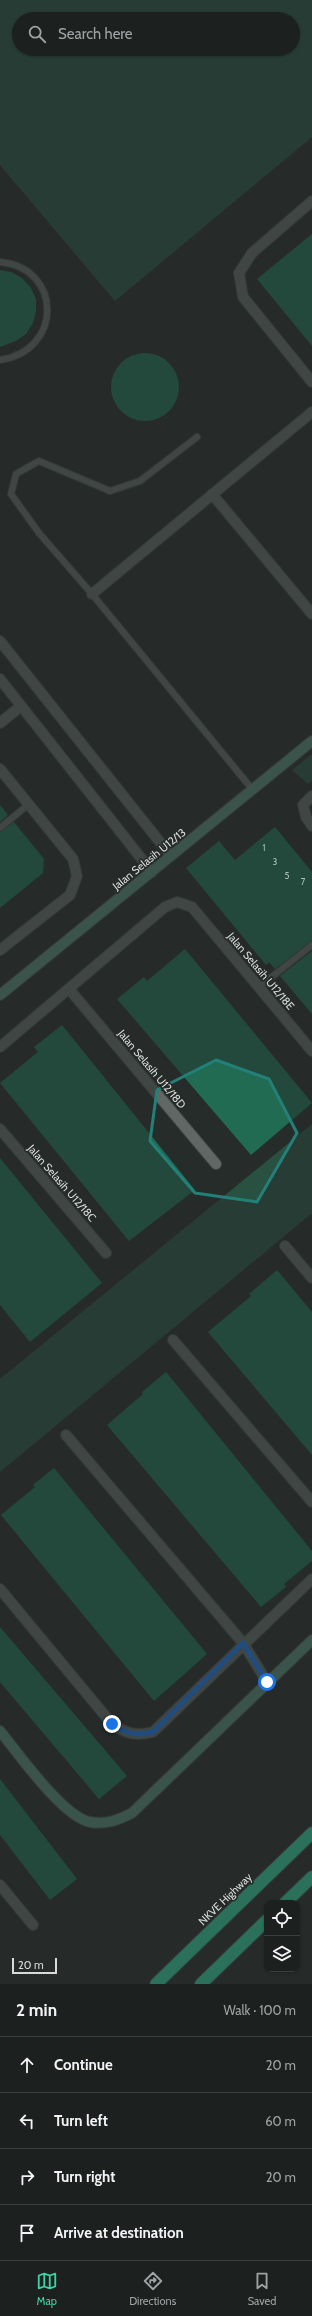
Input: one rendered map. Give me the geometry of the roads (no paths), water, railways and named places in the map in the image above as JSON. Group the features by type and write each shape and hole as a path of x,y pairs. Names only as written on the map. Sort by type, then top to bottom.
{"highway":[{"name":"NKVE Highway","path":"156,1984 312,1833"},
{"path":"288,1900 312,1877"},
{"path":"201,1984 264,1923"}],"street":[{"path":"312,201 252,253 239,273 243,297 312,382"},
{"path":"92,594 312,412"},
{"path":"212,494 312,614"},
{"path":"0,641 171,856"},
{"path":"0,679 152,872"},
{"path":"0,723 21,706"},
{"name":"Jalan Selasih U12/13","path":"0,995 312,741"},
{"path":"0,769 73,859 77,876 70,895 0,950"},
{"path":"309,798 303,805 304,811 312,826"},
{"name":"Jalan Selasih U12/18E","path":"69,989 164,907 177,902 192,907 312,1051"},
{"path":"0,1048 69,989"},
{"name":"Jalan Selasih U12/18D","path":"69,989 216,1164"},
{"name":"Jalan Selasih U12/18C","path":"0,1129 106,1253"},
{"path":"285,1246 312,1278"},
{"path":"173,1340 312,1502"},
{"path":"66,1435 243,1643 267,1682"},
{"path":"0,1589 112,1724 124,1732 141,1735 153,1732 243,1643 312,1579"},
{"path":"0,1731 59,1802 89,1822 106,1823 120,1820 132,1813 312,1640"},
{"path":"0,1885 33,1925"}],"lane":[{"path":"0,262 17,265 34,277 45,294 48,314 42,334 32,346 20,355 0,360"},
{"path":"197,437 140,481 110,490 39,461 16,474 11,494 39,534 92,594 252,789"},
{"path":"0,828 29,804"},
{"path":"259,987 312,945"}]}
